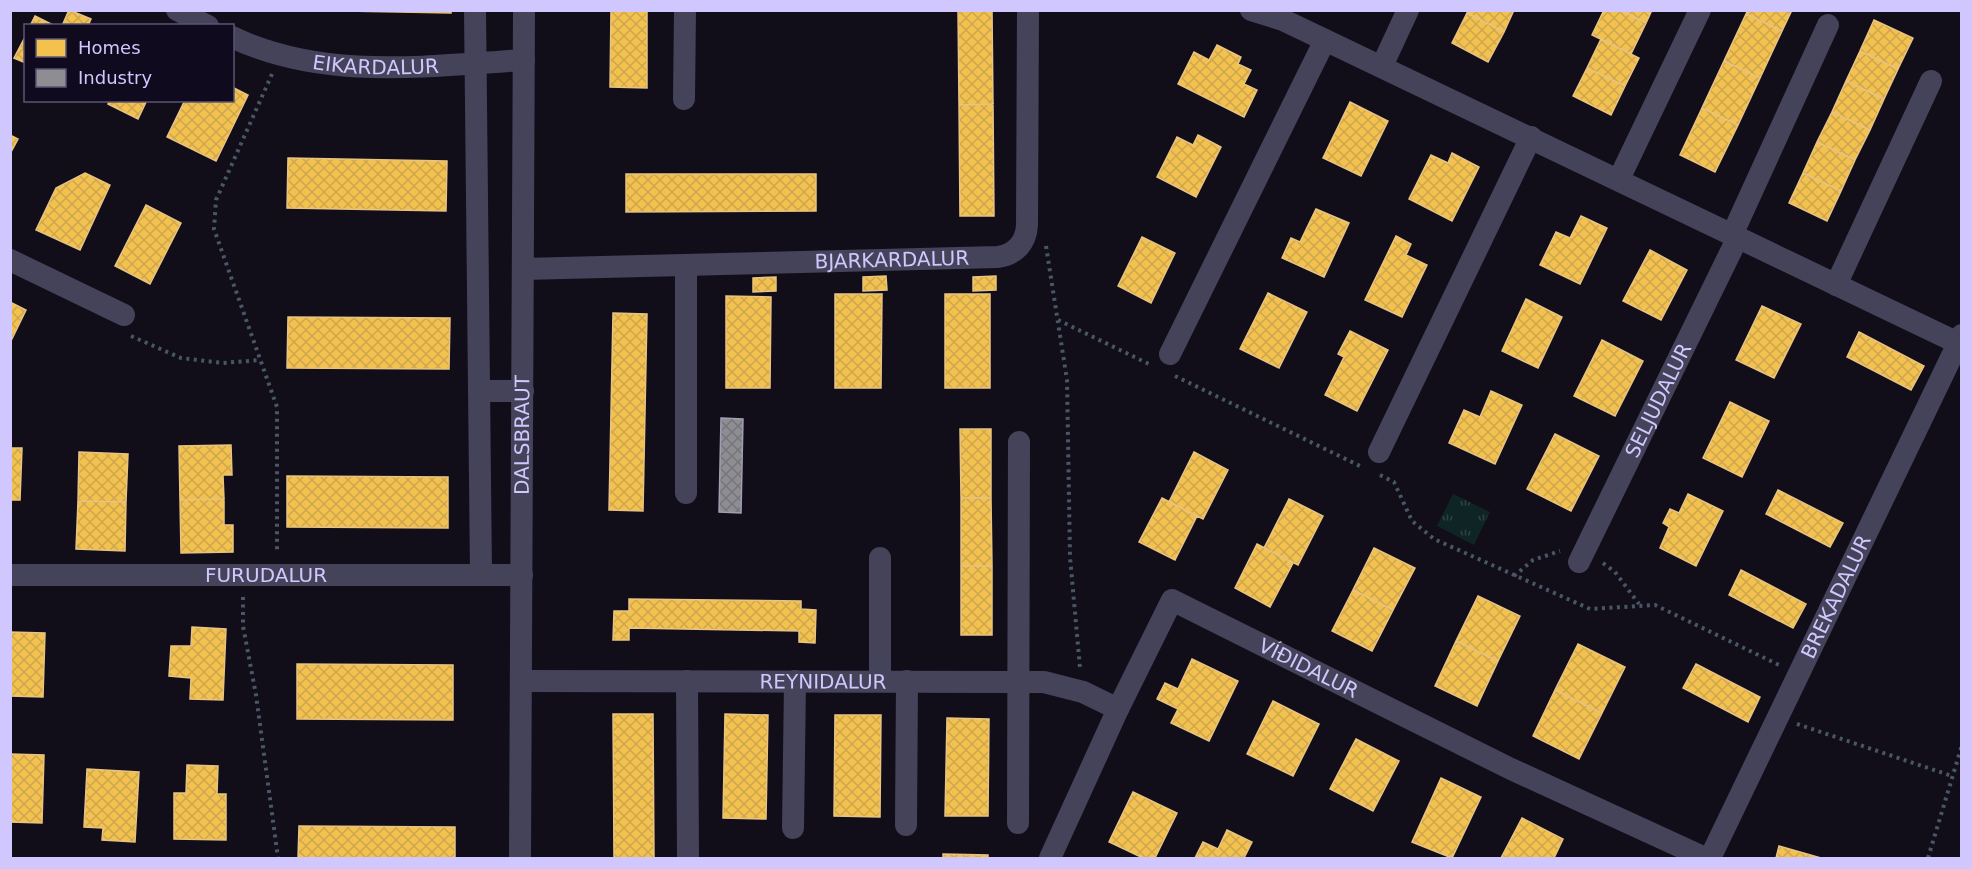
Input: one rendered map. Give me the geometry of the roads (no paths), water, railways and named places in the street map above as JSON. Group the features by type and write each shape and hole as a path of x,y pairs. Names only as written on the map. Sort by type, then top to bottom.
{"street":[{"path":"177,10 204,24"},
{"path":"475,10 481,575"},
{"name":"DALSBRAUT","path":"520,858 524,10"},
{"path":"684,99 685,10"},
{"name":"BJARKARDALUR","path":"523,269 998,257 1018,248 1024,241 1027,225 1028,10"},
{"path":"1251,10 1285,15 1325,40 1836,285 1960,339"},
{"path":"1382,66 1408,10"},
{"path":"1620,180 1700,10"},
{"name":"SELJUDALUR","path":"1579,562 1735,236 1828,25"},
{"name":"EIKARDALUR","path":"234,38 280,54 345,67 524,60"},
{"path":"1165,365 1325,40"},
{"path":"1836,285 1931,81"},
{"path":"1379,452 1531,137"},
{"path":"10,260 124,315"},
{"path":"686,265 686,494"},
{"name":"BREKADALUR","path":"1710,858 1960,339"},
{"path":"479,391 523,391"},
{"path":"1018,823 1019,442"},
{"path":"880,558 880,681"},
{"name":"FURUDALUR","path":"10,575 522,575"},
{"name":"VÍÐIDALUR","path":"1050,858 1118,709 1172,600 1500,764 1705,858"},
{"name":"REYNIDALUR","path":"521,681 1044,682 1083,692 1118,709"},
{"path":"687,681 688,858"},
{"path":"793,828 795,681"},
{"path":"906,825 907,681"}]}
